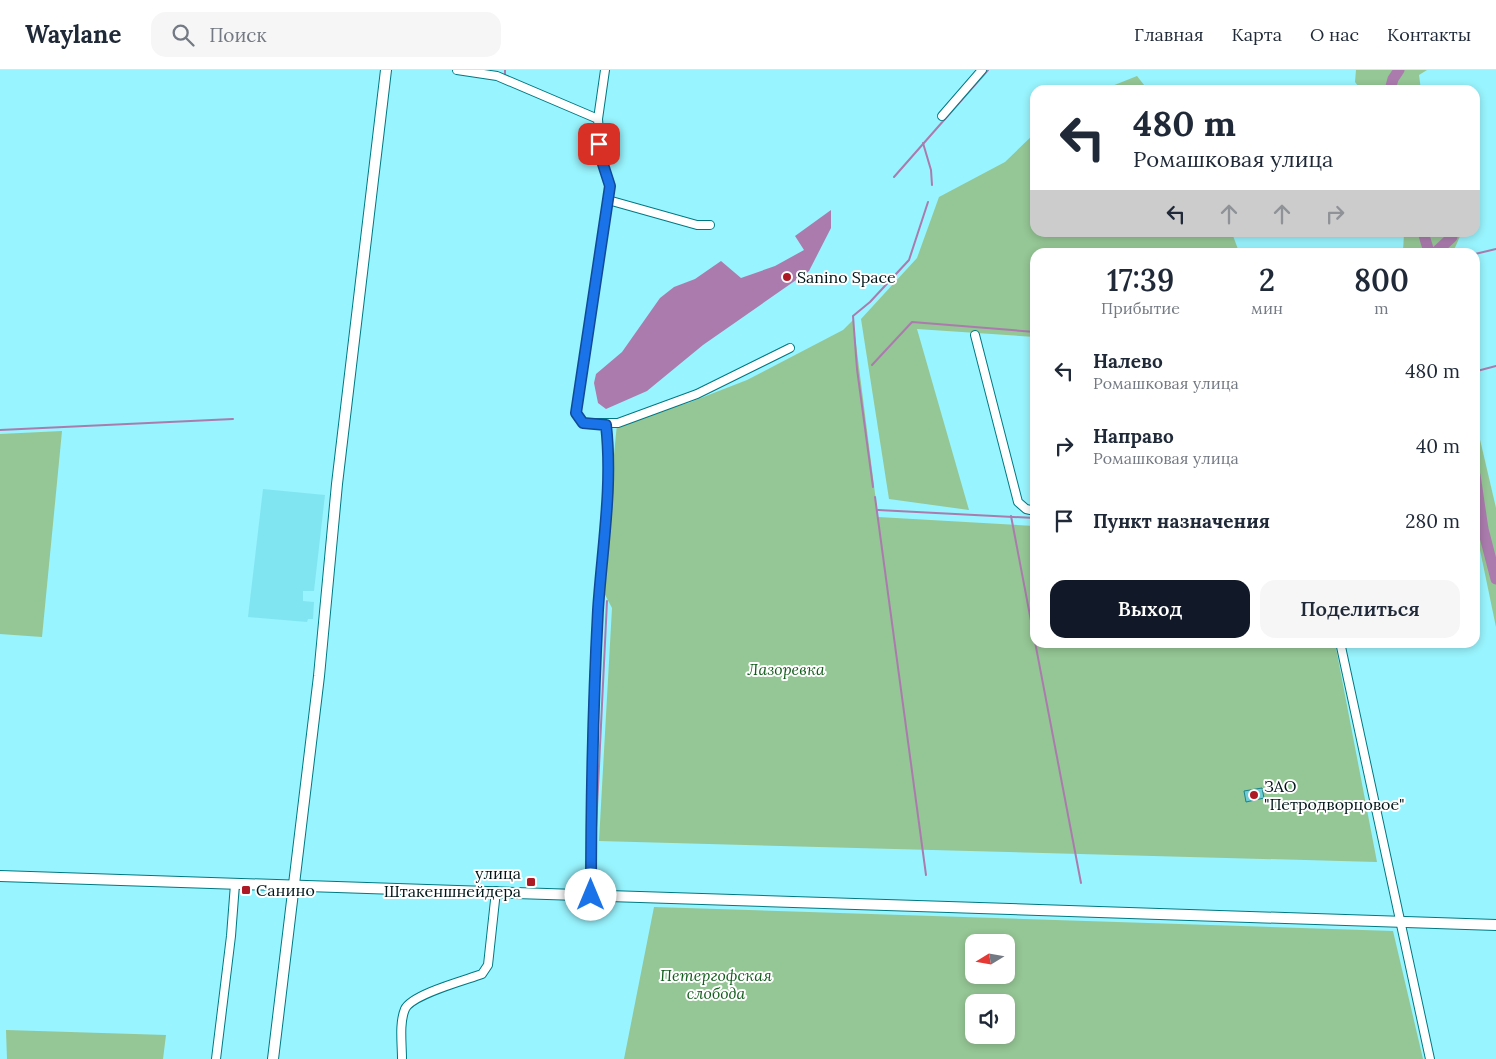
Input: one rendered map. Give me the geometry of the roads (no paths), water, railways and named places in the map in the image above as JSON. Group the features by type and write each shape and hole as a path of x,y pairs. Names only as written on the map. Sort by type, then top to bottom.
{"street":[{"path":"273,1059 292,886 319,676 337,484 386,70"},
{"path":"457,70 497,76 598,119"},
{"path":"605,70 598,119 601,158 610,186 576,413 583,423 606,425 618,423 697,394 790,348"},
{"path":"942,116 982,70"},
{"path":"608,200 696,225 710,225"},
{"path":"975,335 1018,502 1030,510"},
{"path":"591,895 592,740 598,611 610,455 606,425"},
{"path":"1341,648 1430,1059"},
{"path":"0,876 1496,925"},
{"path":"216,1059 231,936 235,884"},
{"path":"402,1059 402,1021 406,1007 416,998 482,974 488,965 496,891"}],"waterway":[{"path":"894,177 988,70"},
{"path":"1391,85 1399,70"},
{"path":"923,143 931,170 932,185"},
{"path":"873,487 857,369 853,316 870,302 909,260 928,202"},
{"path":"1424,237 1428,248"},
{"path":"1440,248 1452,237"},
{"path":"1480,253 1496,249"},
{"path":"872,365 912,322 1030,332"},
{"path":"1480,370 1496,366"},
{"path":"0,430 233,419"},
{"path":"875,497 926,875"},
{"path":"1480,509 1483,529 1496,579"},
{"path":"878,510 1030,518"},
{"path":"1011,516 1030,616"},
{"path":"595,849 607,601"},
{"path":"1036,648 1081,883"}],"place":[{"name":"Sanino Space","path":"787,277"},
{"name":"ЗАО \"Петродворцовое\"","path":"1254,795"},
{"name":"улица Штакеншнейдера","path":"531,882"},
{"name":"Санино","path":"246,890"}],"park label":[{"name":"Лазоревка","path":"786,669"},
{"name":"Петергофская слобода","path":"716,984"}]}
